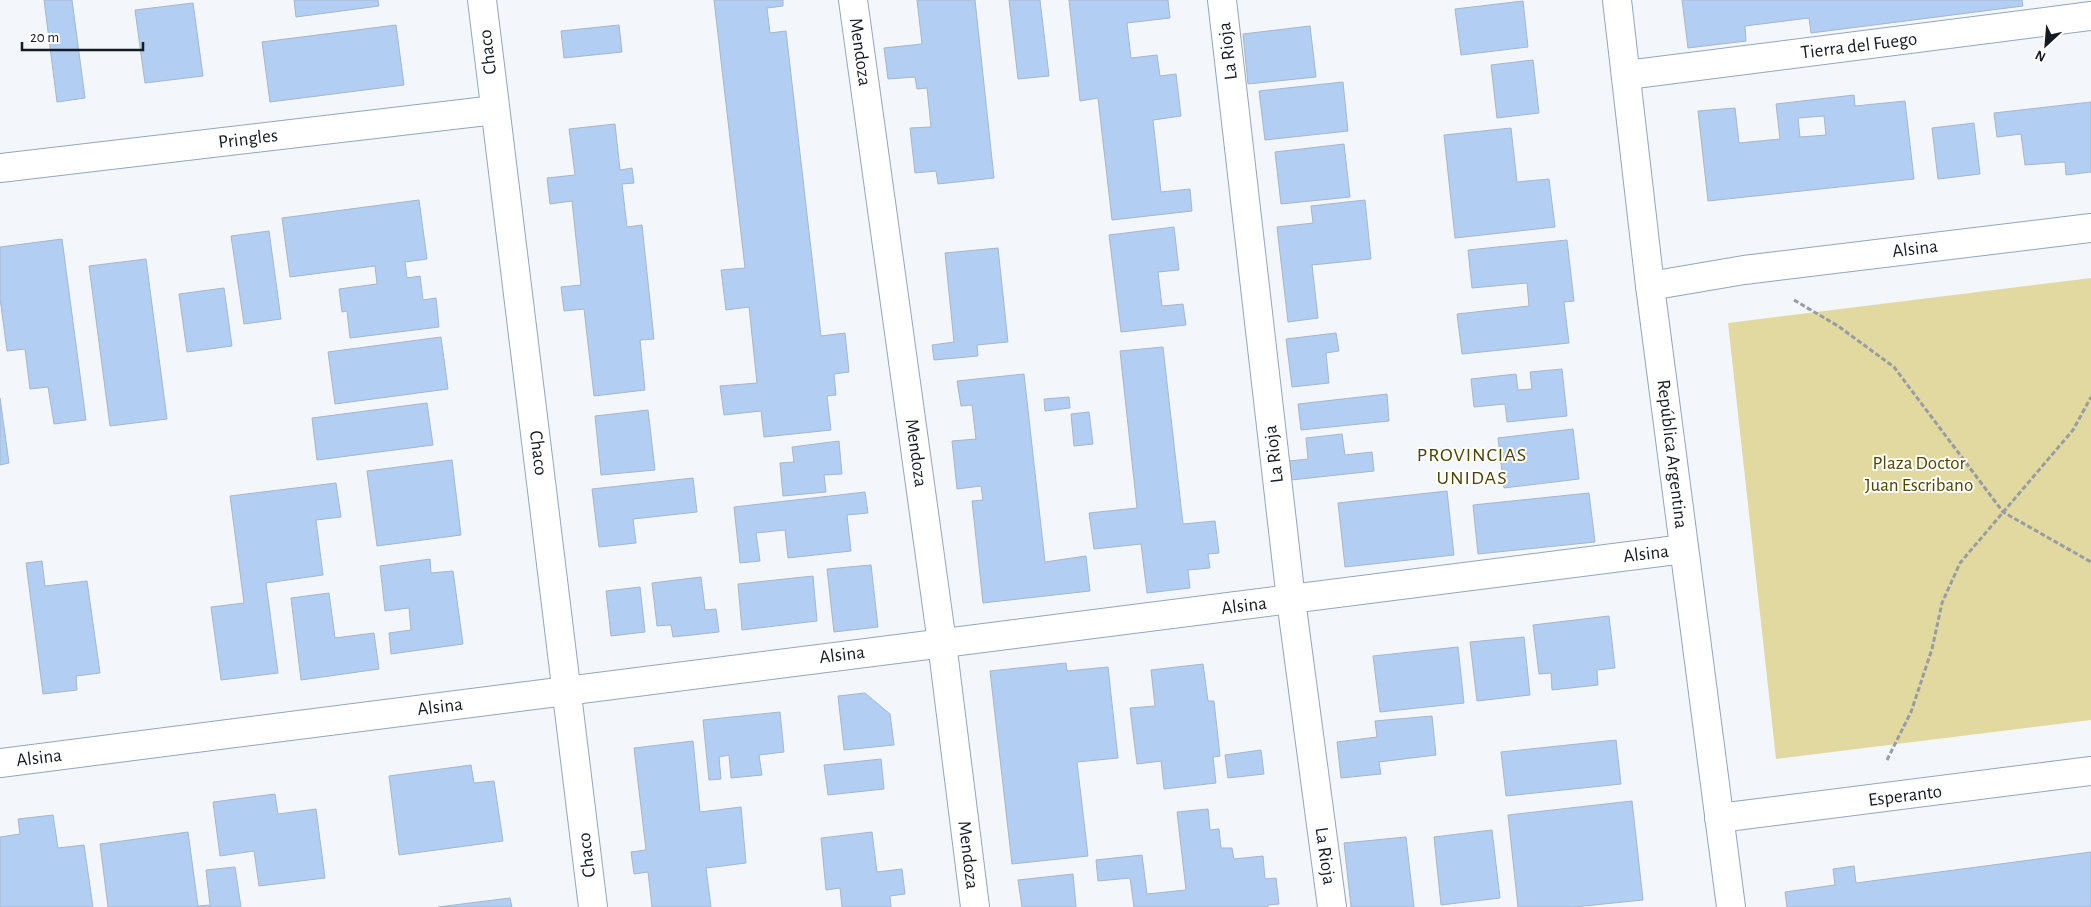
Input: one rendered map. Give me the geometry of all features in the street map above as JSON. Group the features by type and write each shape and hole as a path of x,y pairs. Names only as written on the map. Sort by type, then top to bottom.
{"street":[{"name":"Chaco","path":"482,0 568,690 593,907"},
{"name":"Mendoza","path":"853,0 942,643 975,907"},
{"name":"La Rioja","path":"1222,0 1291,600 1332,907"},
{"name":"República Argentina","path":"1617,0 1650,286 1730,907"},
{"name":"Tierra del Fuego","path":"1627,75 2091,16"},
{"name":"Pringles","path":"0,168 496,110"},
{"name":"Alsina","path":"1650,286 1744,270 2091,228"},
{"name":"Alsina","path":"0,764 1684,549"},
{"name":"Esperanto","path":"1719,818 1866,801 2091,771"}],"path":[{"path":"1744,270 1838,326 1894,367 2003,512 2091,562"},
{"path":"1866,801 1911,712 1932,648 1942,603 1960,562 2073,430 2091,397"}],"green space":[{"name":"Plaza Doctor Juan Escribano","path":"2091,278 2091,720 1776,759 1728,323"}],"building":[{"path":"44,0 72,0 85,98 57,102"},
{"path":"294,0 378,0 379,6 296,17"},
{"path":"714,0 783,0 783,6 767,8 770,33 786,31 821,336 845,333 849,372 834,374 836,395 827,396 831,430 764,437 761,411 724,415 720,386 757,383 749,307 726,310 721,270 745,268"},
{"path":"917,0 975,0 994,178 938,184 936,171 915,173 910,128 931,127 927,88 917,89 915,77 888,79 884,48 922,44"},
{"path":"1009,0 1040,0 1049,76 1018,79"},
{"path":"1069,0 1168,0 1170,18 1127,23 1131,58 1157,55 1160,76 1176,74 1181,116 1153,120 1161,192 1190,189 1192,211 1112,220 1098,98 1080,101"},
{"path":"1682,0 2022,0 2023,6 1811,33 1809,18 1745,26 1746,41 1688,48"},
{"path":"1523,1 1528,47 1461,55 1455,9"},
{"path":"193,3 203,76 145,83 135,10"},
{"path":"396,25 404,85 270,102 262,42"},
{"path":"619,25 622,52 564,58 561,31"},
{"path":"1310,26 1316,77 1248,84 1243,34"},
{"path":"1533,60 1539,113 1497,118 1491,65"},
{"path":"1343,82 1348,131 1265,140 1259,91"},
{"path":"1854,95 1855,106 1905,101 1914,179 1708,201 1698,111 1735,108 1739,143 1780,139 1776,104","holes":["1824,116 1826,135 1800,137 1798,118"]},
{"path":"2091,102 2091,172 2066,175 2065,162 2025,165 2021,134 1997,137 1994,113"},
{"path":"1974,123 1980,174 1938,179 1932,128"},
{"path":"615,124 620,170 632,168 634,183 622,184 627,227 642,225 654,339 640,340 645,390 594,396 584,309 564,311 561,287 581,285 572,201 550,204 547,178 575,175 569,129"},
{"path":"1511,128 1517,182 1549,179 1555,227 1455,238 1444,135"},
{"path":"1344,144 1350,197 1281,204 1275,152"},
{"path":"419,200 427,259 405,262 407,278 420,276 423,300 436,298 439,327 350,338 347,311 342,312 339,289 377,284 375,266 290,277 282,218"},
{"path":"1365,200 1371,259 1312,265 1318,318 1288,322 1277,227 1313,223 1311,206"},
{"path":"1174,227 1179,270 1158,272 1162,306 1183,304 1186,325 1121,332 1109,235"},
{"path":"269,231 281,319 244,324 231,236"},
{"path":"62,239 86,420 54,424 48,387 30,389 25,349 7,351 0,298 0,247"},
{"path":"1567,240 1574,301 1564,302 1569,343 1462,354 1457,314 1529,306 1527,283 1472,288 1468,250"},
{"path":"998,248 1008,342 977,345 978,356 934,360 932,345 954,342 945,253"},
{"path":"146,259 167,419 110,426 89,266"},
{"path":"224,288 232,346 187,352 179,294"},
{"path":"1336,333 1339,351 1326,353 1329,383 1292,387 1286,339"},
{"path":"441,337 448,389 335,404 328,352"},
{"path":"1163,347 1183,524 1215,521 1219,553 1208,554 1210,568 1188,570 1190,588 1147,593 1141,544 1094,549 1089,513 1137,508 1120,351"},
{"path":"1562,369 1567,416 1507,422 1505,404 1474,407 1471,379 1516,374 1518,390 1532,389 1530,372"},
{"path":"1024,374 1045,562 1086,556 1090,591 983,603 972,501 983,500 981,486 957,489 952,441 976,439 972,405 961,406 957,381"},
{"path":"1387,394 1389,421 1301,430 1298,404"},
{"path":"1069,397 1070,408 1045,411 1044,399"},
{"path":"0,398 9,463 0,465"},
{"path":"427,403 433,445 317,460 312,418"},
{"path":"648,410 655,470 601,475 595,416"},
{"path":"1089,412 1093,444 1074,446 1071,414"},
{"path":"1573,429 1579,479 1504,488 1498,438"},
{"path":"1342,434 1345,455 1372,452 1374,471 1291,480 1289,461 1308,459 1306,438"},
{"path":"839,441 842,474 824,475 826,492 783,496 780,463 794,462 792,447"},
{"path":"452,460 461,535 377,546 367,471"},
{"path":"693,478 697,512 633,519 636,543 599,547 592,489"},
{"path":"336,483 341,517 316,520 323,575 266,583 278,673 221,680 211,607 244,603 230,496"},
{"path":"1447,491 1454,555 1345,567 1338,503"},
{"path":"865,492 868,513 847,515 851,551 788,558 785,530 756,533 760,561 740,563 734,507"},
{"path":"1589,493 1595,542 1478,554 1473,505"},
{"path":"430,559 431,573 453,571 463,644 391,654 389,633 411,630 409,608 385,611 380,566"},
{"path":"42,561 45,586 87,581 100,673 76,676 77,690 43,694 26,563"},
{"path":"871,565 878,627 834,632 827,569"},
{"path":"813,576 817,621 742,630 738,584"},
{"path":"701,577 705,610 716,609 719,632 673,637 671,625 657,626 652,583"},
{"path":"640,587 645,632 611,636 606,591"},
{"path":"329,593 335,638 374,633 379,669 301,680 291,598"},
{"path":"1609,616 1615,668 1597,670 1598,685 1552,690 1551,673 1539,674 1533,625"},
{"path":"1524,637 1530,695 1477,701 1470,642"},
{"path":"1458,647 1464,703 1380,712 1373,656"},
{"path":"1066,663 1067,671 1108,667 1118,758 1077,762 1088,856 1012,864 990,671"},
{"path":"1203,664 1208,701 1214,701 1220,756 1213,757 1216,783 1164,789 1161,761 1137,764 1130,708 1155,706 1151,670"},
{"path":"865,693 890,714 894,745 844,750 838,696"},
{"path":"780,712 784,752 759,755 762,775 731,778 729,755 719,757 721,779 709,780 703,720"},
{"path":"1432,716 1436,755 1379,762 1381,774 1341,778 1337,742 1377,737 1375,721"},
{"path":"1616,740 1621,784 1506,796 1501,752"},
{"path":"693,741 700,812 741,807 746,863 706,868 711,907 652,907 648,872 634,874 631,852 646,850 634,748"},
{"path":"1261,750 1264,774 1228,778 1225,755"},
{"path":"881,759 884,789 828,795 824,765"},
{"path":"471,765 474,783 494,781 503,841 399,855 389,776"},
{"path":"275,794 278,814 316,809 325,878 259,886 254,851 220,856 213,802"},
{"path":"1632,801 1643,900 1574,907 1518,907 1508,815"},
{"path":"1208,809 1210,830 1219,829 1221,848 1232,848 1234,859 1263,856 1265,879 1276,878 1279,904 1268,905 1268,907 1134,907 1130,878 1098,881 1096,860 1142,855 1147,894 1186,890 1177,812"},
{"path":"53,815 58,848 84,845 93,907 0,907 0,837 20,834 18,819"},
{"path":"1492,830 1500,898 1441,905 1434,837"},
{"path":"188,832 198,906 210,905 206,870 235,867 241,907 108,907 100,844"},
{"path":"872,832 877,872 902,869 905,894 890,896 891,907 842,907 840,888 826,890 821,838"},
{"path":"1406,837 1414,907 1351,907 1344,843"},
{"path":"2091,852 2091,907 1787,907 1785,892 1835,885 1833,869 1854,866 1856,883"},
{"path":"1073,874 1076,907 1022,907 1018,880"},
{"path":"510,898 512,907 438,907"}],"district":[{"name":"PROVINCIAS UNIDAS","path":"1472,466"}]}
